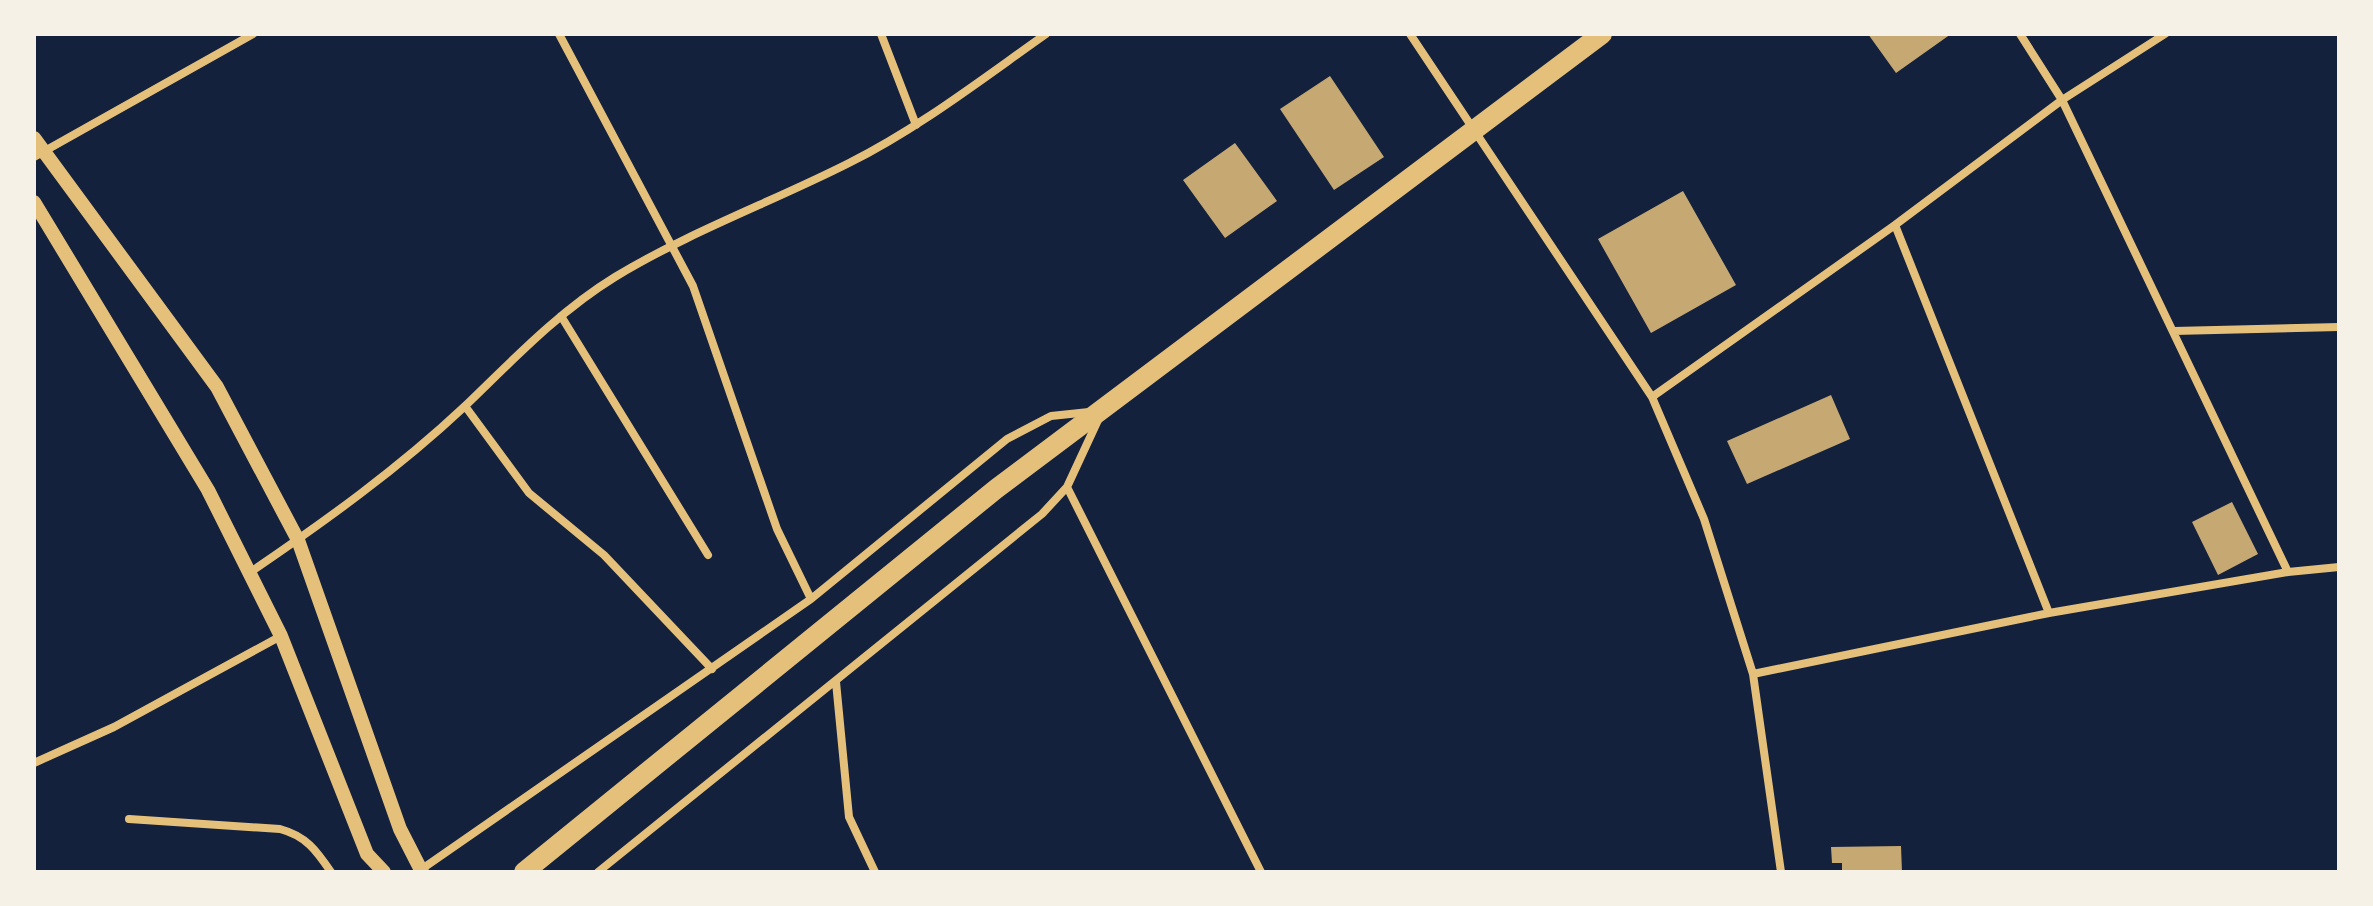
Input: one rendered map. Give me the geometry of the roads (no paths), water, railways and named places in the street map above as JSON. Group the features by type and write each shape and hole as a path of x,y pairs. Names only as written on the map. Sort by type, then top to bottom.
{"main road":[{"path":"524,872 996,489 1477,131 1602,34"}],"street":[{"path":"39,154 253,34"},
{"path":"559,34 693,286 777,529 811,599"},
{"path":"881,34 916,125"},
{"path":"249,573 360,494 465,406 496,372 561,316 615,277 849,163 916,125 1046,34"},
{"path":"1410,34 1652,397 1704,519 1753,674 1781,872"},
{"path":"2020,34 2062,100 2288,572"},
{"path":"1652,397 1895,225 2062,100 2165,34"},
{"path":"34,138 39,154 217,387 298,540 400,829 420,871 811,599 1029,425 1051,416 1102,410"},
{"path":"34,202 208,490 281,636 367,854 384,872"},
{"path":"1895,225 2049,613"},
{"path":"561,316 708,555"},
{"path":"2174,331 2339,327"},
{"path":"465,406 529,493 604,555 712,669"},
{"path":"598,872 1042,514 1067,487 1102,410"},
{"path":"1067,487 1261,872"},
{"path":"1753,674 2049,613 2288,572 2339,567"},
{"path":"34,763 114,727 281,636"},
{"path":"836,682 849,817 875,872"},
{"path":"129,819 280,829 298,834 313,846 331,872"}]}
